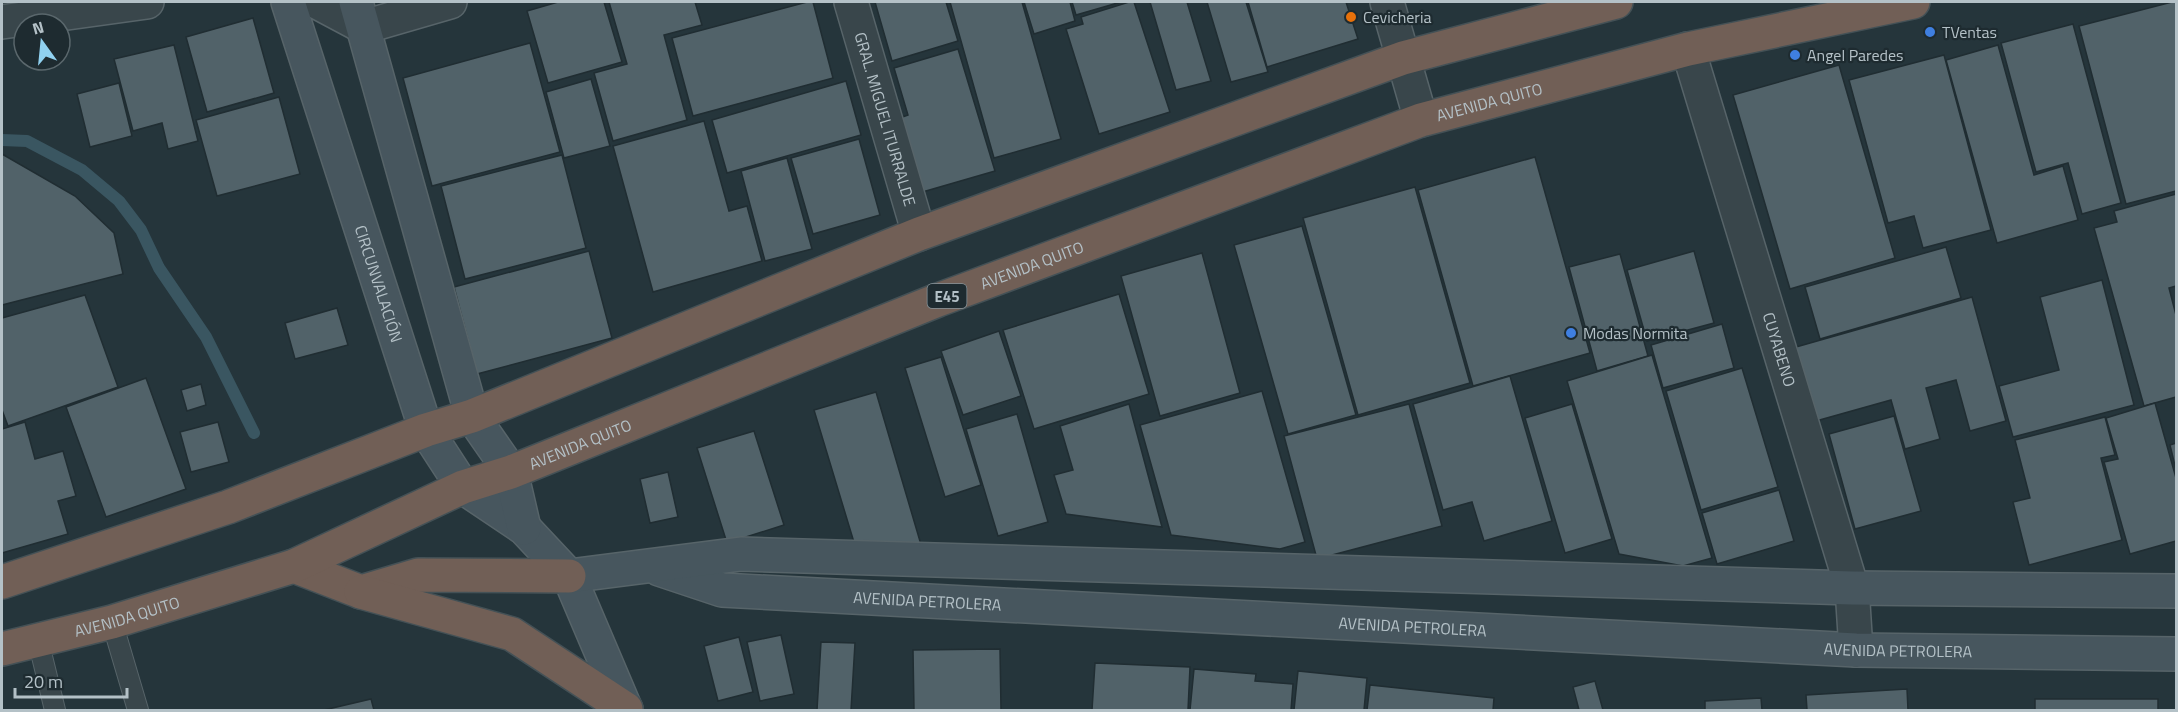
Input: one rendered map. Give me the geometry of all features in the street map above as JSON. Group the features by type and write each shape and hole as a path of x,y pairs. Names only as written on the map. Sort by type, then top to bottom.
{"highway":[{"path":"2,582 228,507 426,430 472,416 919,234 1403,58 1616,2"},
{"name":"AVENIDA QUITO","path":"2,649 112,622 294,566 463,487 511,472 938,300 1421,120 1688,49 1913,2"},
{"path":"294,566 361,592 512,634 626,710"},
{"path":"361,592 418,576 568,576"}],"main road":[{"name":"CIRCUNVALACIÓN","path":"288,2 426,430 463,487 524,528 568,576 626,710"},
{"name":"CIRCUNVALACIÓN","path":"360,14 472,416 511,472 524,528"},
{"name":"AVENIDA PETROLERA","path":"568,576 741,554 1852,588 2176,591"},
{"name":"AVENIDA PETROLERA","path":"651,567 722,590 1856,650 2176,654"}],"street":[{"path":"2,22 147,2"},
{"path":"317,2 360,14 450,2"},
{"name":"GRAL. MIGUEL ITURRALDE","path":"851,2 919,234"},
{"path":"1386,2 1421,120"},
{"name":"CUYABENO","path":"1688,49 1852,588 1856,650"}],"lane":[{"path":"112,622 138,711"},
{"path":"38,640 55,711"}],"building":[{"path":"558,2 604,2 622,62 548,83 527,11"},
{"path":"609,2 695,2 702,25 664,35 687,120 613,141 594,73 627,64"},
{"path":"813,2 833,78 693,116 672,38"},
{"path":"875,2 946,2 958,41 892,61"},
{"path":"950,2 1022,2 1061,139 994,158"},
{"path":"1024,2 1070,2 1075,21 1034,34"},
{"path":"1072,2 1121,2 1076,15"},
{"path":"1134,2 1170,112 1099,134 1066,29 1083,24 1081,17"},
{"path":"1150,2 1187,2 1211,81 1176,90"},
{"path":"1207,2 1246,2 1268,72 1231,82"},
{"path":"1248,2 1346,2 1358,39 1267,67"},
{"path":"2176,2 2176,191 2126,204 2079,26"},
{"path":"253,18 274,93 207,112 186,37"},
{"path":"2073,24 2121,203 2082,214 2068,163 2036,172 2001,43"},
{"path":"530,43 560,152 432,186 403,78"},
{"path":"174,45 198,141 168,149 162,123 133,131 114,59"},
{"path":"1998,45 2034,175 2063,166 2078,220 1997,243 1946,60"},
{"path":"958,49 995,171 919,193 897,119 908,115 894,68"},
{"path":"1944,55 1991,230 1923,248 1914,216 1888,223 1849,80"},
{"path":"1839,65 1895,258 1790,289 1733,95"},
{"path":"591,79 610,146 564,158 546,92"},
{"path":"846,81 861,135 727,173 712,120"},
{"path":"119,83 132,136 90,147 77,94"},
{"path":"279,97 300,174 217,196 196,120"},
{"path":"704,121 729,211 747,206 762,261 653,292 613,146"},
{"path":"859,139 880,215 813,234 791,158"},
{"path":"2,154 75,196 114,233 123,274 2,305"},
{"path":"562,155 586,248 465,279 441,186"},
{"path":"1535,157 1590,353 1473,386 1418,190"},
{"path":"787,158 812,249 765,261 741,171"},
{"path":"1415,187 1470,383 1358,415 1303,218"},
{"path":"2176,194 2176,286 2169,288 2176,315 2176,397 2144,406 2094,228 2117,222 2114,211"},
{"path":"1302,226 1356,415 1288,434 1234,245"},
{"path":"1946,247 1961,298 1820,339 1805,287"},
{"path":"589,251 612,338 477,374 454,287"},
{"path":"1694,251 1714,323 1647,341 1627,270"},
{"path":"1202,253 1240,393 1160,416 1121,276"},
{"path":"1620,254 1648,356 1597,371 1569,267"},
{"path":"2102,280 2134,405 2013,437 1999,386 2059,370 2040,297"},
{"path":"1119,294 1149,394 1034,429 1003,330"},
{"path":"85,295 118,387 8,426 2,410 2,318"},
{"path":"1972,297 2006,421 1970,431 1956,380 1926,388 1940,439 1905,449 1891,400 1816,421 1796,347"},
{"path":"337,308 348,345 295,359 285,323"},
{"path":"1722,324 1734,368 1663,388 1651,345"},
{"path":"999,331 1021,396 963,415 941,351"},
{"path":"1652,355 1712,558 1683,566 1619,554 1567,381"},
{"path":"941,357 981,485 945,497 905,368"},
{"path":"1742,368 1778,487 1701,510 1666,391"},
{"path":"1510,376 1552,521 1484,541 1472,502 1443,510 1413,404"},
{"path":"146,378 186,489 106,517 66,407"},
{"path":"201,384 206,405 187,411 181,390"},
{"path":"1262,391 1305,542 1280,549 1171,535 1140,425"},
{"path":"876,392 922,548 856,549 814,410"},
{"path":"2155,403 2176,478 2176,541 2130,554 2104,462 2118,459 2106,418"},
{"path":"1129,404 1162,527 1066,514 1054,475 1073,470 1060,426"},
{"path":"1409,404 1442,526 1317,559 1284,436"},
{"path":"1572,404 1612,539 1565,553 1525,418"},
{"path":"1017,414 1048,522 998,536 966,429"},
{"path":"1894,416 1921,511 1855,529 1829,434"},
{"path":"2105,417 2115,455 2101,458 2122,540 2029,565 2013,502 2030,498 2015,440"},
{"path":"25,422 35,459 63,451 76,496 58,501 68,534 2,553 2,429"},
{"path":"218,422 229,462 191,472 180,432"},
{"path":"754,431 784,525 727,543 697,448"},
{"path":"2176,443 2176,470 2170,445"},
{"path":"668,472 678,517 650,523 640,479"},
{"path":"1779,490 1794,541 1717,564 1702,513"},
{"path":"781,635 794,694 760,701 747,642"},
{"path":"739,637 753,692 718,701 704,646"},
{"path":"821,642 855,643 851,710 817,710"},
{"path":"1000,649 1001,710 914,710 913,650"},
{"path":"1095,663 1190,667 1188,710 1092,710"},
{"path":"1194,669 1256,674 1255,681 1293,684 1291,710 1190,710"},
{"path":"1298,671 1367,678 1364,710 1294,710"},
{"path":"1595,681 1603,710 1579,710 1573,687"},
{"path":"1370,685 1494,698 1493,710 1367,710"},
{"path":"1907,689 1908,710 1807,710 1806,695"},
{"path":"1761,698 1762,710 1705,710 1705,701"},
{"path":"371,699 374,710 324,710"},
{"path":"2035,699 2158,699 2158,710 2035,710"}],"waterway":[{"path":"2,140 27,141 82,170 119,201 141,230 159,268 206,337 254,433"}],"place":[{"name":"Cevicheria","path":"1351,17"},
{"name":"TVentas","path":"1930,32"},
{"name":"Angel Paredes","path":"1795,55"},
{"name":"Modas Normita","path":"1571,333"}]}
